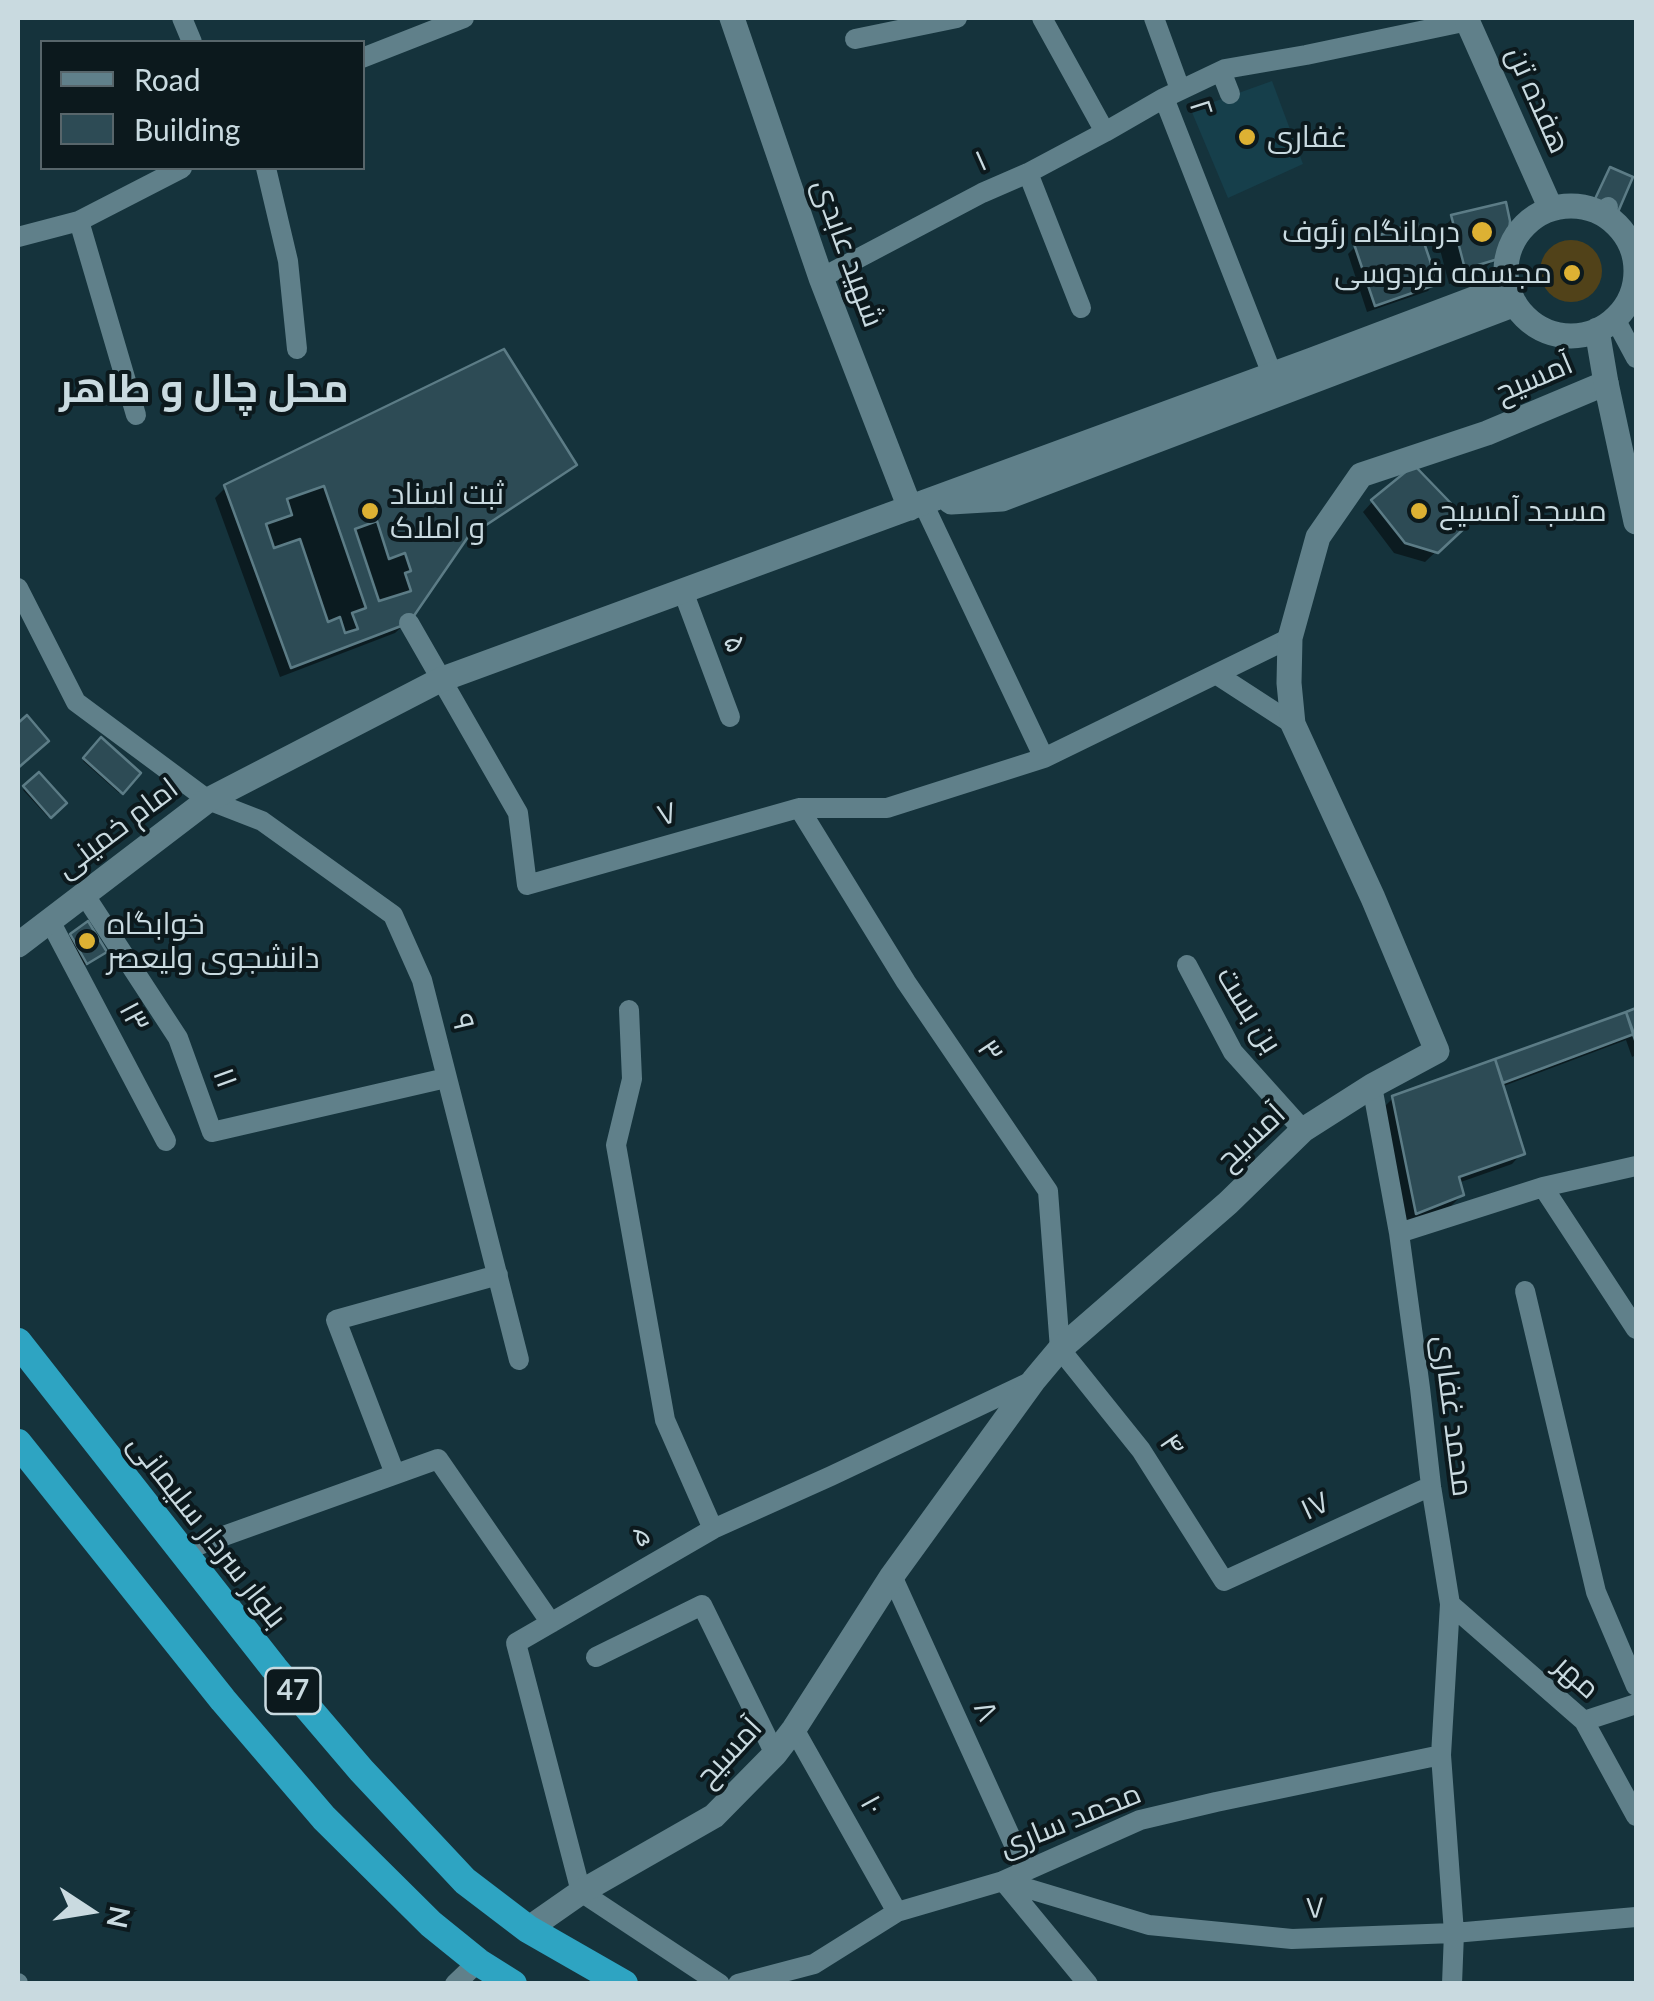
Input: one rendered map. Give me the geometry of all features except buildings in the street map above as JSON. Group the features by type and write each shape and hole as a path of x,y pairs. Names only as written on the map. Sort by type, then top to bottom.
{"highway":[{"name":"بلوار سردار سلیمانی","path":"18,1342 274,1668 361,1770 465,1880 528,1929 624,1984"},
{"name":"47","path":"18,1445 324,1818 431,1924 513,1984"}],"main road":[{"name":"شهید عابدی","path":"732,18 821,278 925,502"},
{"name":"هفده تن","path":"1467,19 1550,209"},
{"path":"1573,206 1606,211 1634,241 1635,282 1628,302 1606,325 1579,336 1560,335 1532,325 1511,295 1506,266 1510,248 1520,231 1550,209 1573,206"},
{"path":"925,502 1002,499 1511,295"},
{"name":"امام خمینی","path":"18,945 208,800 440,680 1272,374 1511,295"},
{"path":"1606,325 1606,383 1636,522"},
{"name":"آمسیح","path":"528,1929 581,1892 714,1816 794,1729 892,1576 1060,1349 1228,1203 1303,1130 1437,1051 1373,898 1293,724 1290,638 1318,537 1361,475 1487,433 1606,383"}],"street":[{"path":"365,57 464,18"},
{"path":"855,39 957,18"},
{"path":"1042,18 1105,132"},
{"path":"1154,18 1172,93"},
{"name":"۲","path":"1272,374 1172,93 1222,71 1467,19"},
{"path":"1222,71 1230,94"},
{"name":"۱","path":"821,278 1028,173 1172,93"},
{"path":"18,238 79,222 178,170"},
{"path":"266,170 288,261 297,350"},
{"path":"1028,173 1081,308"},
{"path":"79,222 136,416"},
{"path":"1606,325 1636,358"},
{"path":"925,502 1044,758"},
{"name":"۹","path":"18,588 76,702 208,800 262,821 393,915 422,980 518,1360"},
{"name":"۵","path":"683,591 730,717"},
{"path":"409,623 440,680"},
{"name":"۷","path":"440,680 518,812 527,885 799,808 888,808 1044,758 1290,638"},
{"path":"1216,674 1293,724"},
{"name":"۳","path":"799,808 906,982 1048,1191 1060,1349"},
{"name":"۱۱","path":"84,894 178,1038 212,1132 446,1078"},
{"name":"۱۳","path":"50,921 166,1140"},
{"name":"بن بست","path":"1186,965 1233,1052 1303,1130"},
{"path":"629,1010 632,1080 616,1144 665,1420 713,1528"},
{"name":"محمد غفاری","path":"1372,1086 1399,1233 1450,1604 1440,1755 1454,1934 1452,1984"},
{"path":"1399,1233 1543,1187 1636,1166"},
{"path":"1543,1187 1636,1329"},
{"path":"394,1474 336,1320 498,1275"},
{"path":"1526,1291 1596,1592 1636,1686"},
{"name":"۴","path":"1060,1349 1142,1450 1224,1582"},
{"name":"۵","path":"581,1892 516,1643 713,1528 1034,1380"},
{"path":"182,1551 438,1458 551,1623"},
{"name":"۱۷","path":"1224,1582 1431,1486"},
{"name":"۸","path":"892,1576 1026,1871"},
{"name":"مهر","path":"1450,1604 1584,1721 1636,1816"},
{"path":"596,1657 702,1605 775,1754"},
{"path":"1584,1721 1636,1704"},
{"name":"۱۰","path":"794,1729 898,1912"},
{"name":"محمد ساری","path":"738,1984 814,1964 898,1912 1002,1881 1140,1820 1440,1755"},
{"path":"1002,1881 1088,1984"},
{"name":"۷","path":"1002,1881 1149,1925 1292,1939 1454,1934 1636,1917"},
{"path":"581,1892 720,1984"},
{"path":"455,1984 478,1962"}],"shaded area":[{"name":"غفاری","path":"1272,81 1303,164 1228,198 1191,110"},
{"path":"1571,240 1593,249 1602,271 1593,293 1571,302 1549,293 1540,271 1549,249"}],"place":[{"name":"غفاری","path":"1247,137"},
{"name":"درمانگاه رئوف","path":"1482,232"},
{"name":"مجسمه فردوسی","path":"1572,273"},
{"name":"ثبت اسناد و املاک","path":"370,511"},
{"name":"مسجد آمسیح","path":"1419,511"},
{"name":"خوابگاه دانشجوی ولیعصر","path":"87,941"}],"district":[{"name":"محل چال و طاهر","path":"204,389"}]}
